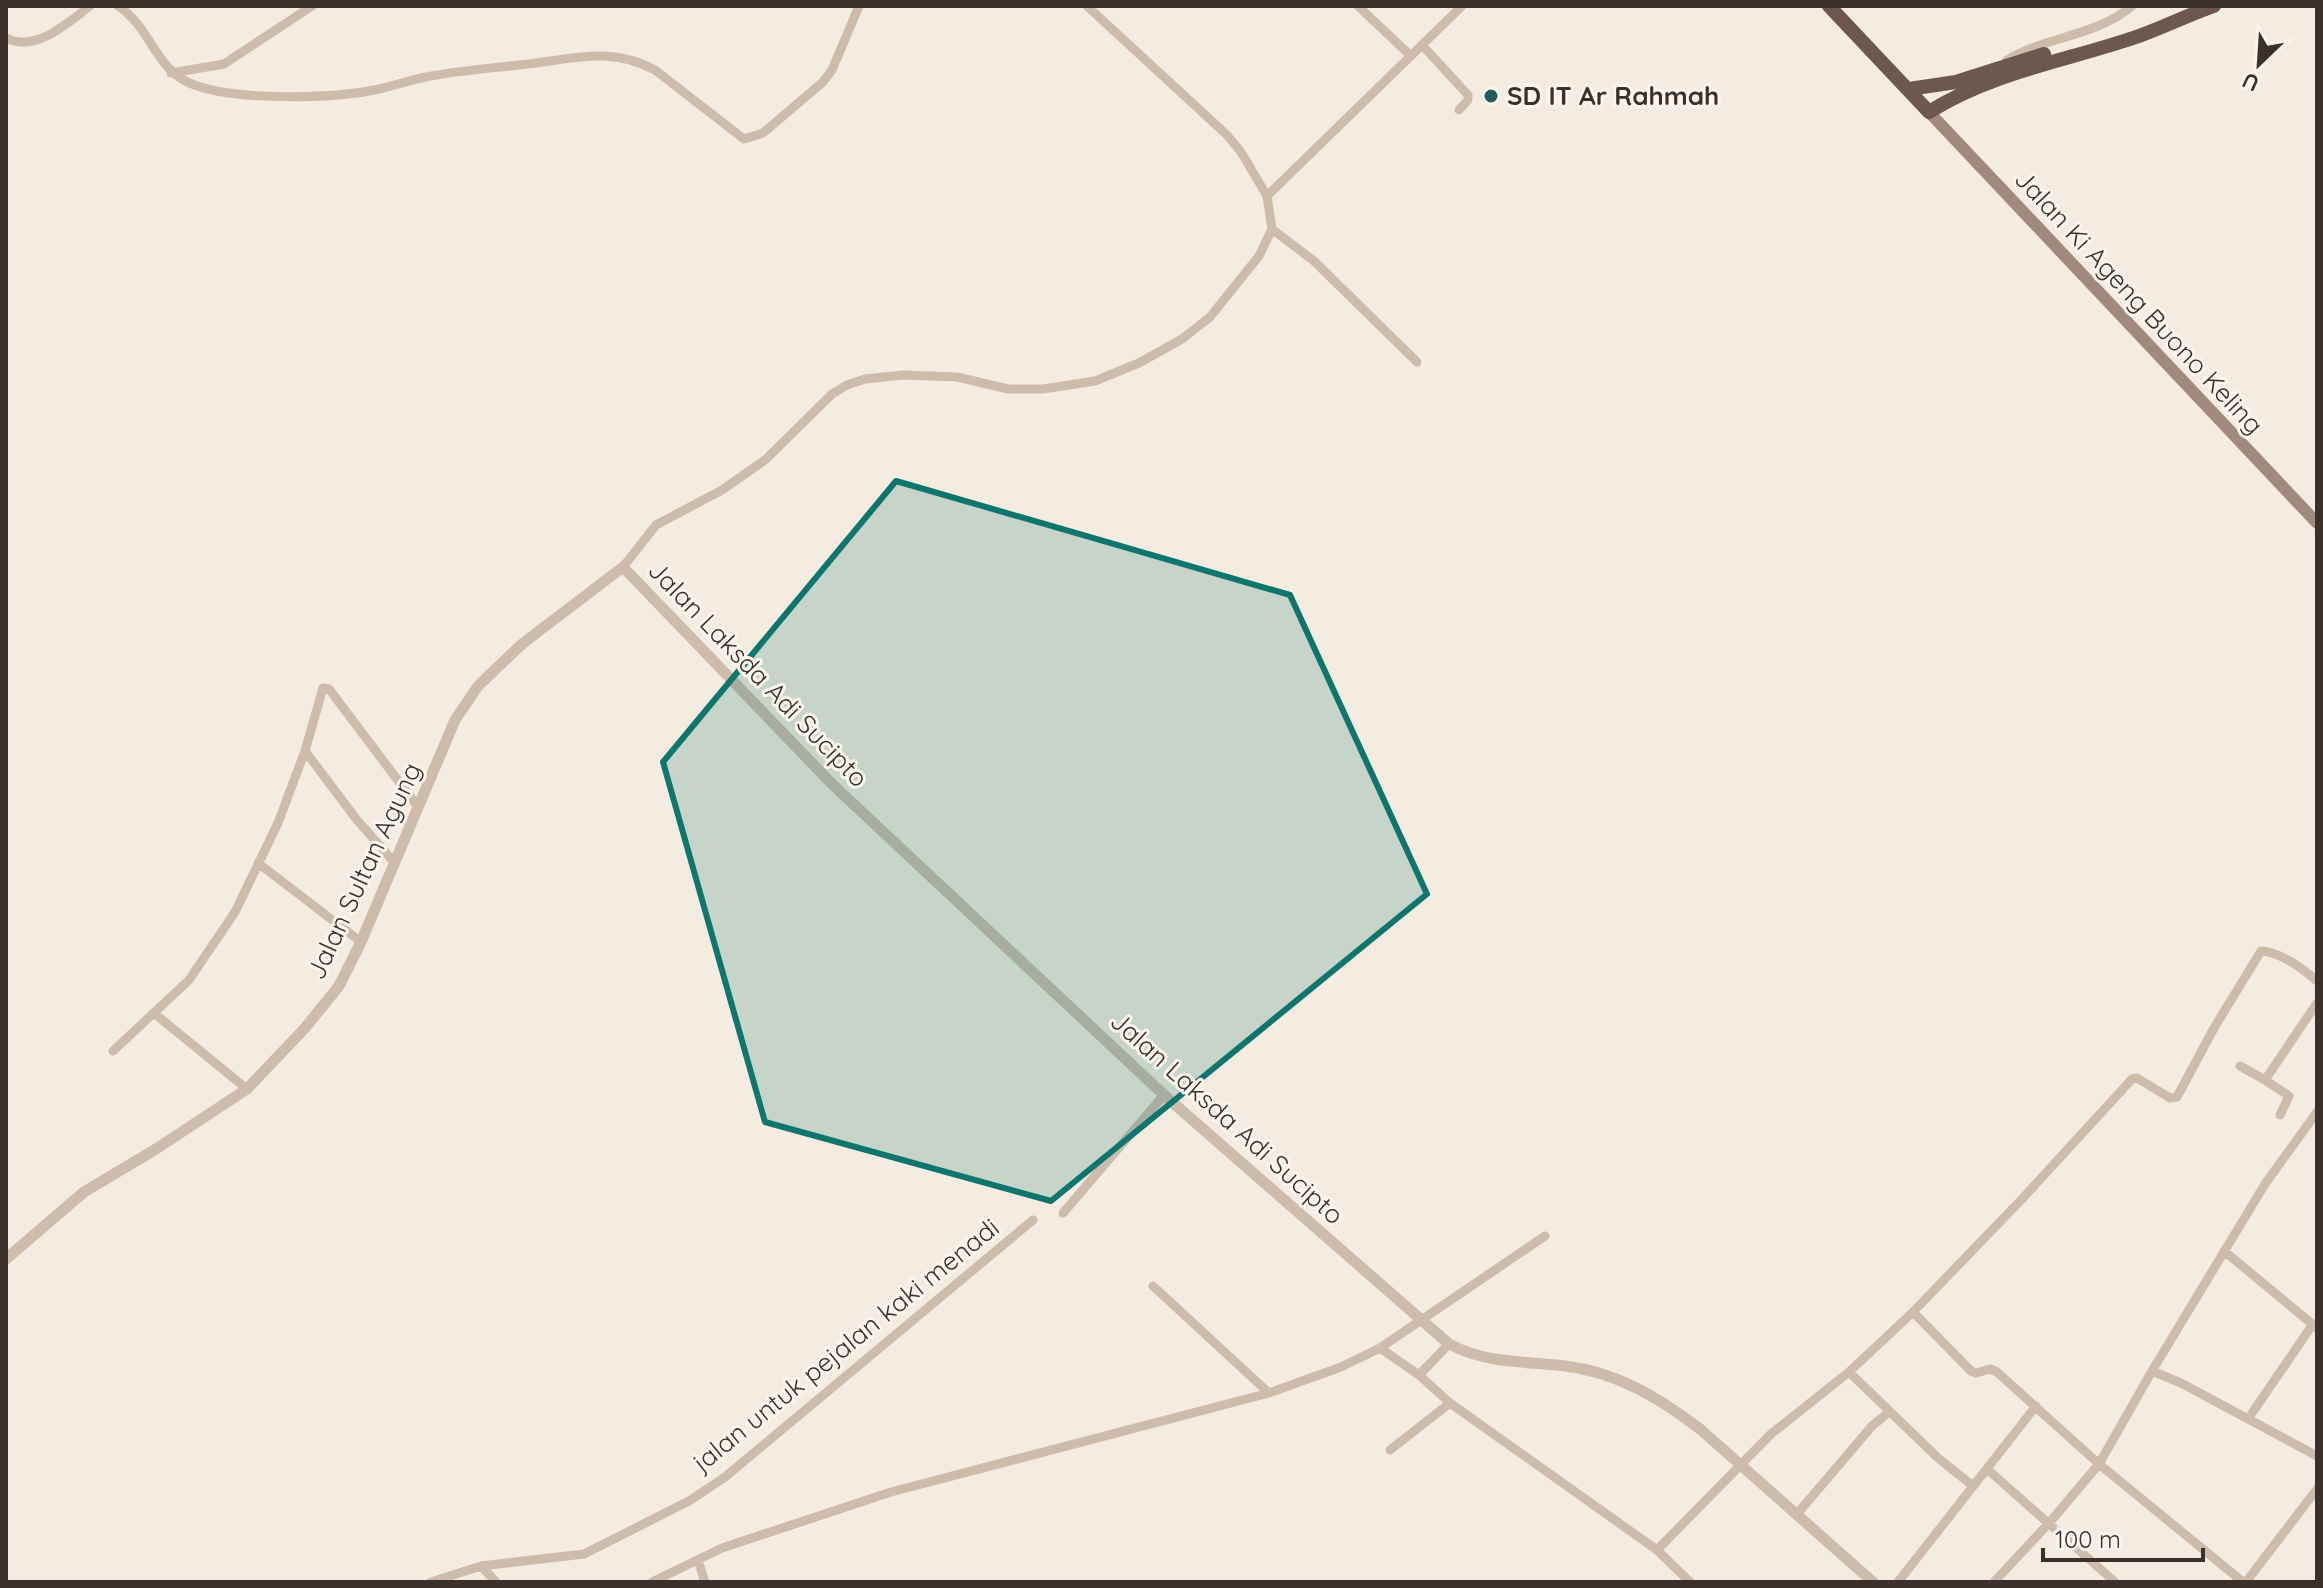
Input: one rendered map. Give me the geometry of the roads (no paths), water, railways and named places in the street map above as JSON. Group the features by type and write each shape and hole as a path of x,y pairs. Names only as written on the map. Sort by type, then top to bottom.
{"highway":[{"path":"1829,6 1929,112 2007,70"},
{"path":"1909,89 2007,70 2214,6"}],"main road":[{"name":"Jalan Ki Ageng Buono Keling","path":"1929,112 2317,523"}],"street":[{"path":"6,38 16,43 34,42 61,28 90,6"},
{"path":"118,6 134,17 171,73 208,89 283,96 335,95 422,78 609,55 641,62 655,70 744,139 763,133 823,82 832,70 859,6"},
{"path":"171,73 224,64 312,6"},
{"path":"623,567 656,525 722,490 765,460 832,394 847,385 865,379 903,375 957,377 1008,389 1043,389 1095,381 1139,363 1182,339 1210,317 1259,256 1272,229 1267,196 1227,135 1087,6"},
{"path":"1358,6 1411,56"},
{"path":"1267,196 1462,6"},
{"path":"2007,70 2007,60 2023,51 2085,32 2119,16 2132,6"},
{"path":"1422,45 1468,95 1468,100 1459,110"},
{"path":"1272,229 1314,261 1417,362"},
{"name":"Jalan Sultan Agung","path":"6,1259 84,1192 247,1089 305,1028 339,986 361,942 455,720 478,686 522,644 623,567"},
{"name":"Jalan Laksda Adi Sucipto","path":"623,567 832,784 1164,1095 1449,1344 1482,1359 1566,1366 1634,1385 1690,1421 1873,1582"},
{"path":"113,1051 189,980 235,912 278,823 305,751 321,692 327,687 418,807"},
{"path":"305,751 357,820 395,863"},
{"path":"258,863 361,942"},
{"path":"1657,1550 1771,1434 1849,1372 1913,1312 2032,1189 2132,1079 2137,1078 2170,1098 2177,1097 2220,1017 2261,951 2288,961 2317,981"},
{"path":"2265,1080 2317,1003"},
{"path":"155,1014 247,1089"},
{"path":"2240,1066 2289,1096 2280,1115"},
{"path":"1063,1213 1164,1095"},
{"path":"1994,1582 2099,1464 2265,1184 2317,1112"},
{"name":"jalan untuk pejalan kaki menadi","path":"431,1582 481,1566 584,1554 689,1501 725,1477 1033,1220"},
{"path":"652,1582 722,1548 891,1492 1269,1393 1341,1367 1380,1348 1545,1236"},
{"path":"2224,1251 2315,1326 2248,1419"},
{"path":"1153,1286 1269,1393"},
{"path":"1913,1312 1971,1371 1976,1373 1990,1369 1997,1372 2099,1464 2245,1582 2317,1489"},
{"path":"1419,1375 1449,1344"},
{"path":"1380,1348 1419,1375 1450,1403 1657,1550 1690,1582"},
{"path":"2152,1371 2317,1456"},
{"path":"1849,1372 1973,1486"},
{"path":"1390,1450 1450,1403"},
{"path":"1898,1582 2036,1406"},
{"path":"1797,1514 1872,1426 1889,1412"},
{"path":"1987,1469 2115,1582"},
{"path":"698,1560 705,1582"},
{"path":"481,1566 496,1582"}],"place":[{"name":"SD IT Ar Rahmah","path":"1491,96"}]}
